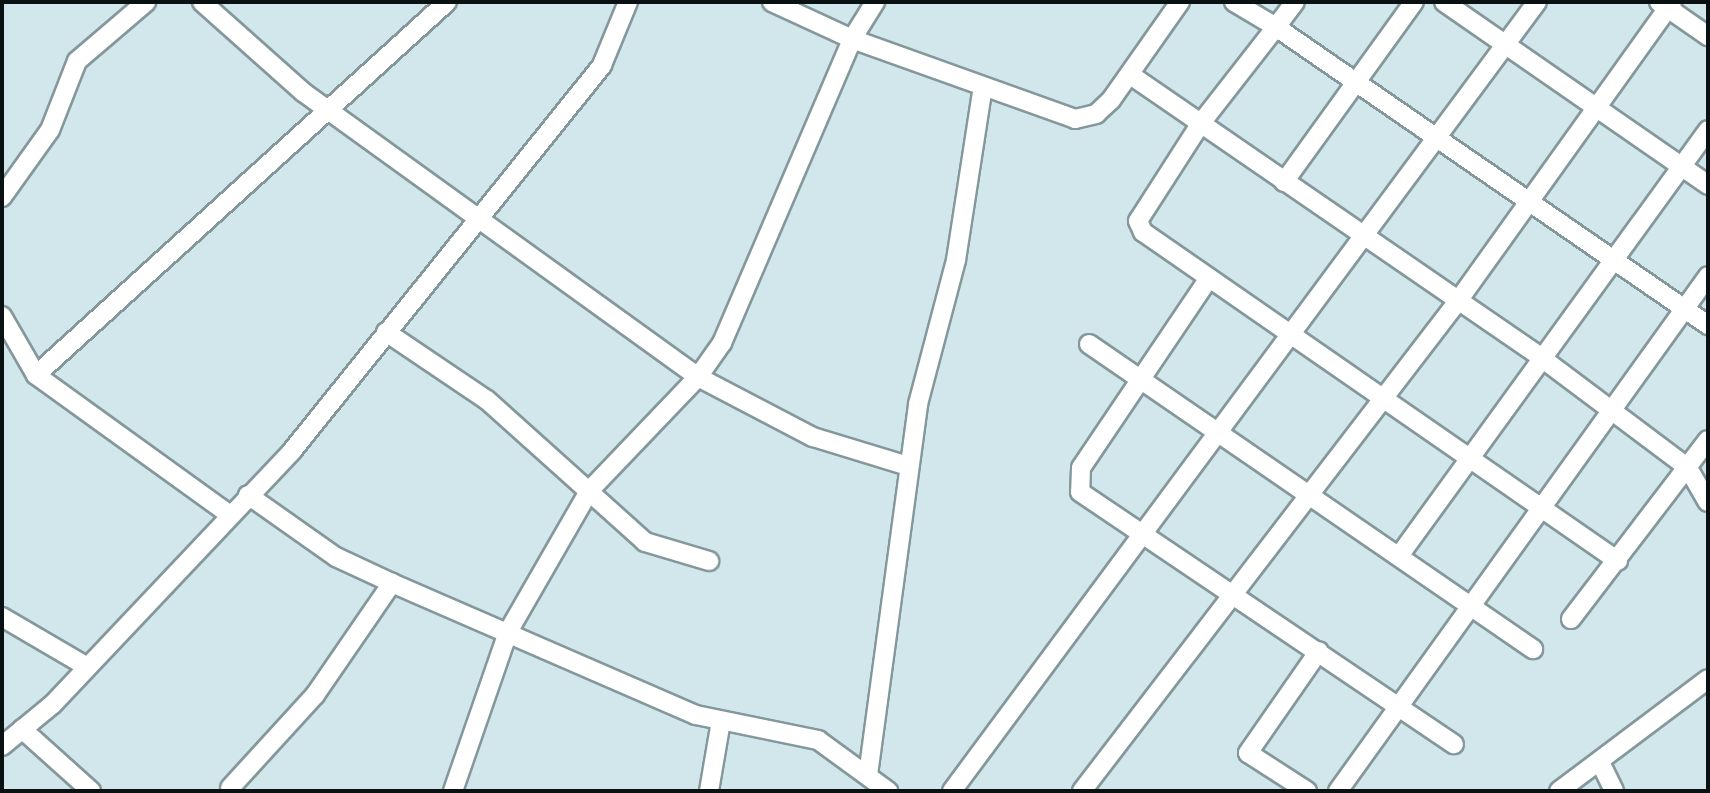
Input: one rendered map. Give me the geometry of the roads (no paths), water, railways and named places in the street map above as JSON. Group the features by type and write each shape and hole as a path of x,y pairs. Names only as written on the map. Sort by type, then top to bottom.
{"street":[{"path":"2,197 50,130 78,61 146,2"},
{"path":"202,2 328,111 698,377 813,437 908,466"},
{"path":"36,376 447,2"},
{"path":"2,746 86,666 248,495 386,332 602,65 628,2"},
{"path":"772,2 852,39 1075,119 1096,114 1132,76 1180,2"},
{"path":"453,791 508,632 589,491 698,377 722,343 852,39 875,2"},
{"path":"1234,2 1276,27 1612,262 1708,325"},
{"path":"1295,2 1201,123 1139,221 1143,232 1385,397 1618,561"},
{"path":"1284,182 1414,2"},
{"path":"1444,2 1708,185"},
{"path":"952,791 1537,2"},
{"path":"1088,790 1233,594 1458,301 1667,4 1708,36"},
{"path":"1132,76 1543,359 1688,468 1708,502"},
{"path":"868,775 908,466 956,260 983,86"},
{"path":"1399,556 1708,130"},
{"path":"1338,791 1399,704 1545,510 1683,308 1708,276"},
{"path":"1209,278 1139,378 1077,477 1080,492 1399,704 1454,744"},
{"path":"2,316 36,376 229,514"},
{"path":"386,332 487,400 659,551 709,561"},
{"path":"1089,344 1220,431 1533,649"},
{"path":"1571,618 1618,561 1708,440"},
{"path":"248,495 336,557 392,583 721,721 818,740 888,791"},
{"path":"230,788 315,695 392,583"},
{"path":"2,617 86,666"},
{"path":"1307,791 1248,753 1319,651"},
{"path":"1559,791 1708,679"},
{"path":"709,791 721,721"},
{"path":"22,729 91,791"},
{"path":"1600,762 1614,791"}]}
